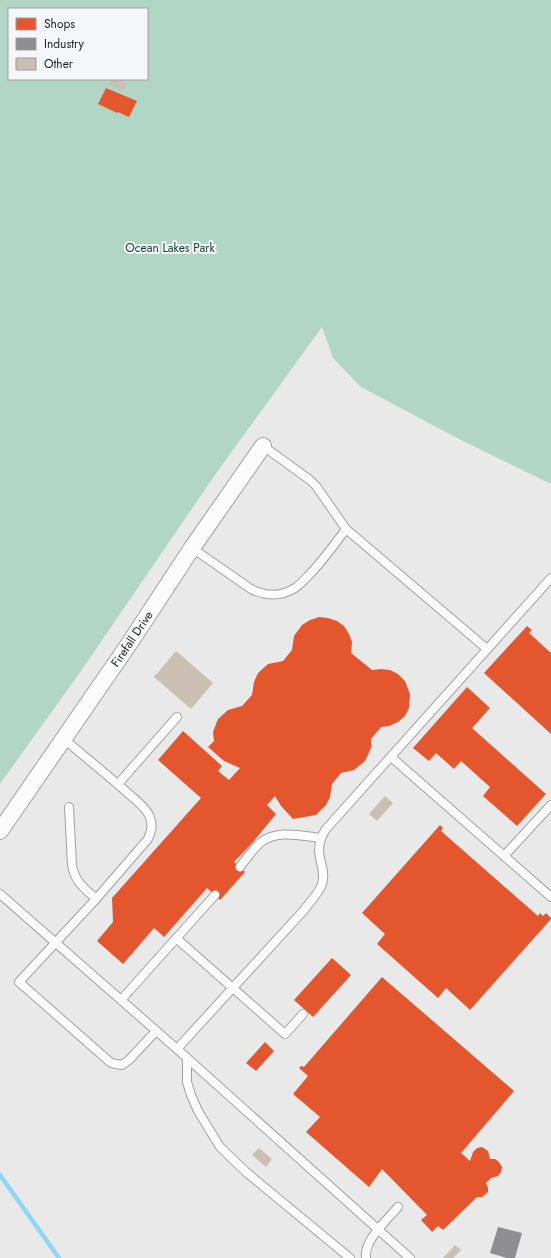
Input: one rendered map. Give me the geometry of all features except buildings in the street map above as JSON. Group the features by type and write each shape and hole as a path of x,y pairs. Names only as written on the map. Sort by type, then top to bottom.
{"street":[{"name":"Firefall Drive","path":"0,830 129,644 192,548 263,446"}],"lane":[{"path":"263,446 310,480 316,486 346,529 488,649"},
{"path":"192,548 251,589 261,594 272,595 284,593 295,588 321,562 346,529"},
{"path":"177,1049 304,910 322,884 323,872 319,850 321,838 326,829 551,578"},
{"path":"118,784 177,717"},
{"path":"64,738 118,784 148,813 152,826 151,832 148,839 96,899 19,982 111,1063 122,1065 129,1060 156,1031"},
{"path":"391,757 551,897"},
{"path":"504,856 551,805"},
{"path":"69,806 72,865 74,873 81,885 96,899"},
{"path":"240,867 260,844 268,838 291,834 321,838"},
{"path":"0,894 177,1049 410,1258"},
{"path":"121,1000 215,895"},
{"path":"176,938 285,1034 303,1014"},
{"path":"186,1058 187,1082 191,1095 220,1147 246,1172 350,1258"},
{"path":"366,1258 368,1245 378,1230 398,1207"}],"green space":[{"name":"Ocean Lakes Park","path":"0,0 551,0 551,484 459,439 361,387 333,358 322,327 217,472 81,671 0,784"}],"waterway":[{"path":"0,1175 59,1258"}]}
